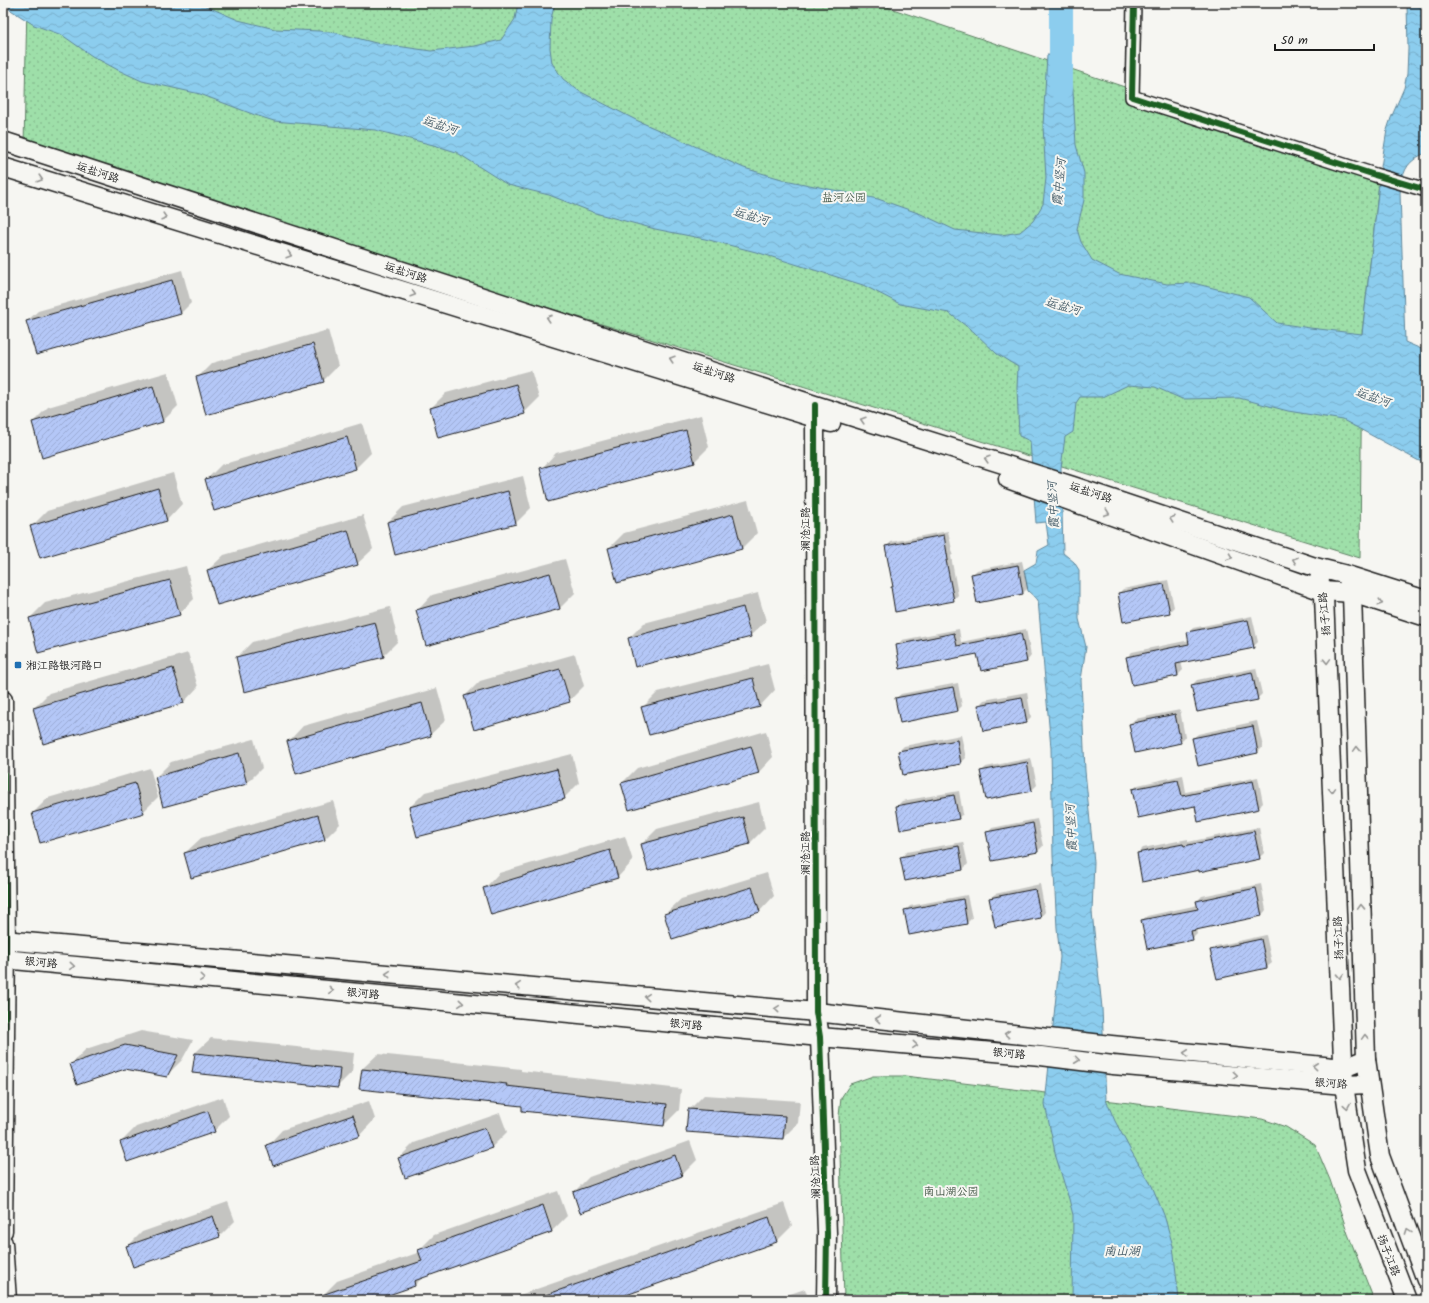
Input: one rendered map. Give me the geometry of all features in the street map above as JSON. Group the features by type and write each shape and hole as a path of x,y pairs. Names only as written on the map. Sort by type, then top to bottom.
{"main road":[{"name":"运盐河路","path":"3,142 815,411"},
{"name":"运盐河路","path":"3,167 815,411 1072,493 1426,600"},
{"name":"澜沧江路","path":"815,411 816,1012 820,1037 827,1233 826,1300"},
{"name":"运盐河路","path":"1072,493 1322,591 1352,593 1426,617"},
{"name":"扬子江路","path":"1315,567 1324,604 1344,1077 1357,1170 1406,1300"},
{"path":"1347,575 1352,593 1366,1059 1380,1156 1426,1280"},
{"path":"3,700 5,940 3,1231"},
{"name":"银河路","path":"5,940 816,1012 1111,1045 1344,1077 1369,1084"},
{"name":"银河路","path":"4,959 820,1037 1042,1056 1113,1065 1344,1077 1366,1059"},
{"path":"3,1243 7,1300"}],"street":[{"path":"1134,3 1132,96 1375,175 1426,190"}],"green space":[{"name":"盐河公园","path":"27,3 875,3 1380,173 1362,334 1360,558 24,146"},
{"name":"南山湖公园","path":"873,1076 905,1076 1262,1119 1286,1127 1315,1145 1330,1180 1348,1234 1374,1300 844,1300 839,1116 841,1098 850,1084"}],"water":[{"path":"3,3 199,3 238,20 275,29 337,33 376,43 431,51 475,46 501,40 515,19 518,3 555,3 551,19 550,48 552,63 563,79 579,91 636,120 744,168 785,180 878,199 921,214 955,230 1001,235 1020,232 1033,221 1043,204 1046,178 1043,126 1047,55 1071,56 1076,145 1084,173 1084,200 1077,229 1081,242 1092,260 1119,274 1167,284 1193,283 1249,297 1277,323 1362,334 1380,173 1387,130 1404,88 1407,74 1407,3 1426,3 1426,152 1416,158 1408,166 1404,174 1400,193 1405,342 1426,351 1426,461 1419,461 1343,420 1288,411 1239,398 1182,399 1155,387 1128,385 1103,397 1080,397 1076,403 1073,432 1065,437 1061,468 1063,553 1074,562 1079,570 1079,619 1086,647 1081,680 1085,771 1094,862 1092,912 1102,1008 1106,1100 1131,1151 1152,1186 1164,1215 1173,1246 1179,1300 1072,1300 1073,1215 1056,1157 1045,1104 1060,957 1053,856 1051,748 1038,600 1028,591 1024,570 1036,563 1038,551 1049,545 1046,522 1036,523 1030,441 1019,436 1017,388 1018,367 997,354 974,332 949,313 900,304 863,285 756,252 705,239 655,229 595,213 549,195 508,185 456,152 437,146 375,130 274,121 200,94 142,81 92,56 62,35 34,25 3,5"}],"building":[{"path":"172,280 181,314 36,355 26,321"},
{"path":"313,344 324,382 206,415 196,377"},
{"path":"516,384 525,414 438,438 430,408"},
{"path":"153,386 163,422 42,458 32,422"},
{"path":"686,430 695,463 548,502 540,468"},
{"path":"347,437 356,469 214,511 205,479"},
{"path":"158,488 167,521 40,558 30,526"},
{"path":"508,491 516,524 395,555 387,522"},
{"path":"733,514 742,549 617,583 608,548"},
{"path":"348,530 358,565 217,605 207,570"},
{"path":"944,535 948,560 946,560 954,601 895,612 891,587 893,587 885,546"},
{"path":"1018,565 1023,594 977,603 971,574"},
{"path":"550,573 560,609 426,646 416,610"},
{"path":"170,580 180,615 38,653 29,618"},
{"path":"1164,584 1170,613 1123,622 1118,593"},
{"path":"743,607 751,637 635,667 628,638"},
{"path":"1248,620 1254,648 1176,664 1178,676 1132,685 1126,657 1189,644 1187,632"},
{"path":"375,622 384,657 244,692 236,657"},
{"path":"954,633 957,646 1021,633 1027,662 981,671 977,654 900,669 896,645"},
{"path":"173,668 184,703 43,744 33,708"},
{"path":"560,669 570,702 474,730 464,696"},
{"path":"1252,672 1258,700 1197,712 1191,685"},
{"path":"753,678 760,707 649,735 641,707"},
{"path":"953,687 958,711 900,723 895,698"},
{"path":"1022,697 1027,723 983,731 978,705"},
{"path":"422,703 431,736 296,774 287,741"},
{"path":"1175,714 1181,743 1135,753 1129,724"},
{"path":"1253,726 1258,753 1198,766 1192,738"},
{"path":"957,740 961,764 903,775 898,751"},
{"path":"751,746 759,773 629,810 621,783"},
{"path":"239,753 247,784 163,807 155,777"},
{"path":"1027,762 1032,791 986,800 980,771"},
{"path":"557,769 565,799 417,837 409,807"},
{"path":"1178,780 1182,796 1253,781 1259,809 1198,822 1195,806 1138,818 1132,789"},
{"path":"135,783 144,813 40,843 32,813"},
{"path":"954,795 959,819 900,830 896,806"},
{"path":"318,815 325,840 191,878 184,853"},
{"path":"743,817 750,844 648,871 641,844"},
{"path":"1033,823 1038,852 992,861 986,832"},
{"path":"1254,831 1260,859 1142,882 1137,853 1183,844 1184,846"},
{"path":"959,846 963,870 905,881 900,857"},
{"path":"610,850 618,878 491,915 483,888"},
{"path":"752,887 760,912 672,939 664,914"},
{"path":"1256,888 1262,916 1191,931 1193,940 1147,949 1141,920 1198,909 1196,901"},
{"path":"1035,889 1041,918 995,927 989,898"},
{"path":"963,899 967,924 909,935 904,910"},
{"path":"1261,939 1267,968 1217,979 1210,950"},
{"path":"125,1045 178,1055 167,1077 125,1069 77,1085 70,1064"},
{"path":"195,1053 340,1068 338,1088 192,1073"},
{"path":"362,1069 507,1084 506,1086 667,1104 664,1126 522,1111 522,1106 359,1089"},
{"path":"688,1109 785,1116 783,1139 686,1132"},
{"path":"208,1111 215,1132 127,1162 120,1142"},
{"path":"353,1115 360,1136 273,1166 266,1145"},
{"path":"485,1128 492,1148 405,1178 398,1158"},
{"path":"675,1155 682,1176 580,1213 573,1192"},
{"path":"543,1205 552,1232 414,1281 415,1286 374,1300 314,1300 313,1298 422,1261 418,1250"},
{"path":"213,1216 220,1237 133,1267 126,1246"},
{"path":"769,1217 777,1242 612,1300 537,1300 537,1298"}],"waterway":[{"name":"霞中竖河","path":"1061,3 1061,88"}],"cycle path":[{"path":"1134,3 1132,97 1426,190"},
{"path":"815,405 816,1012 820,1037 827,1233 826,1300"},
{"path":"3,700 6,940 3,1231"}],"place":[{"name":"湘江路银河路口","path":"18,665"}],"water label":[{"name":"运盐河","path":"440,125"},
{"name":"运盐河","path":"751,216"},
{"name":"运盐河","path":"1063,306"},
{"name":"运盐河","path":"1373,397"},
{"name":"南山湖","path":"1122,1251"}]}
